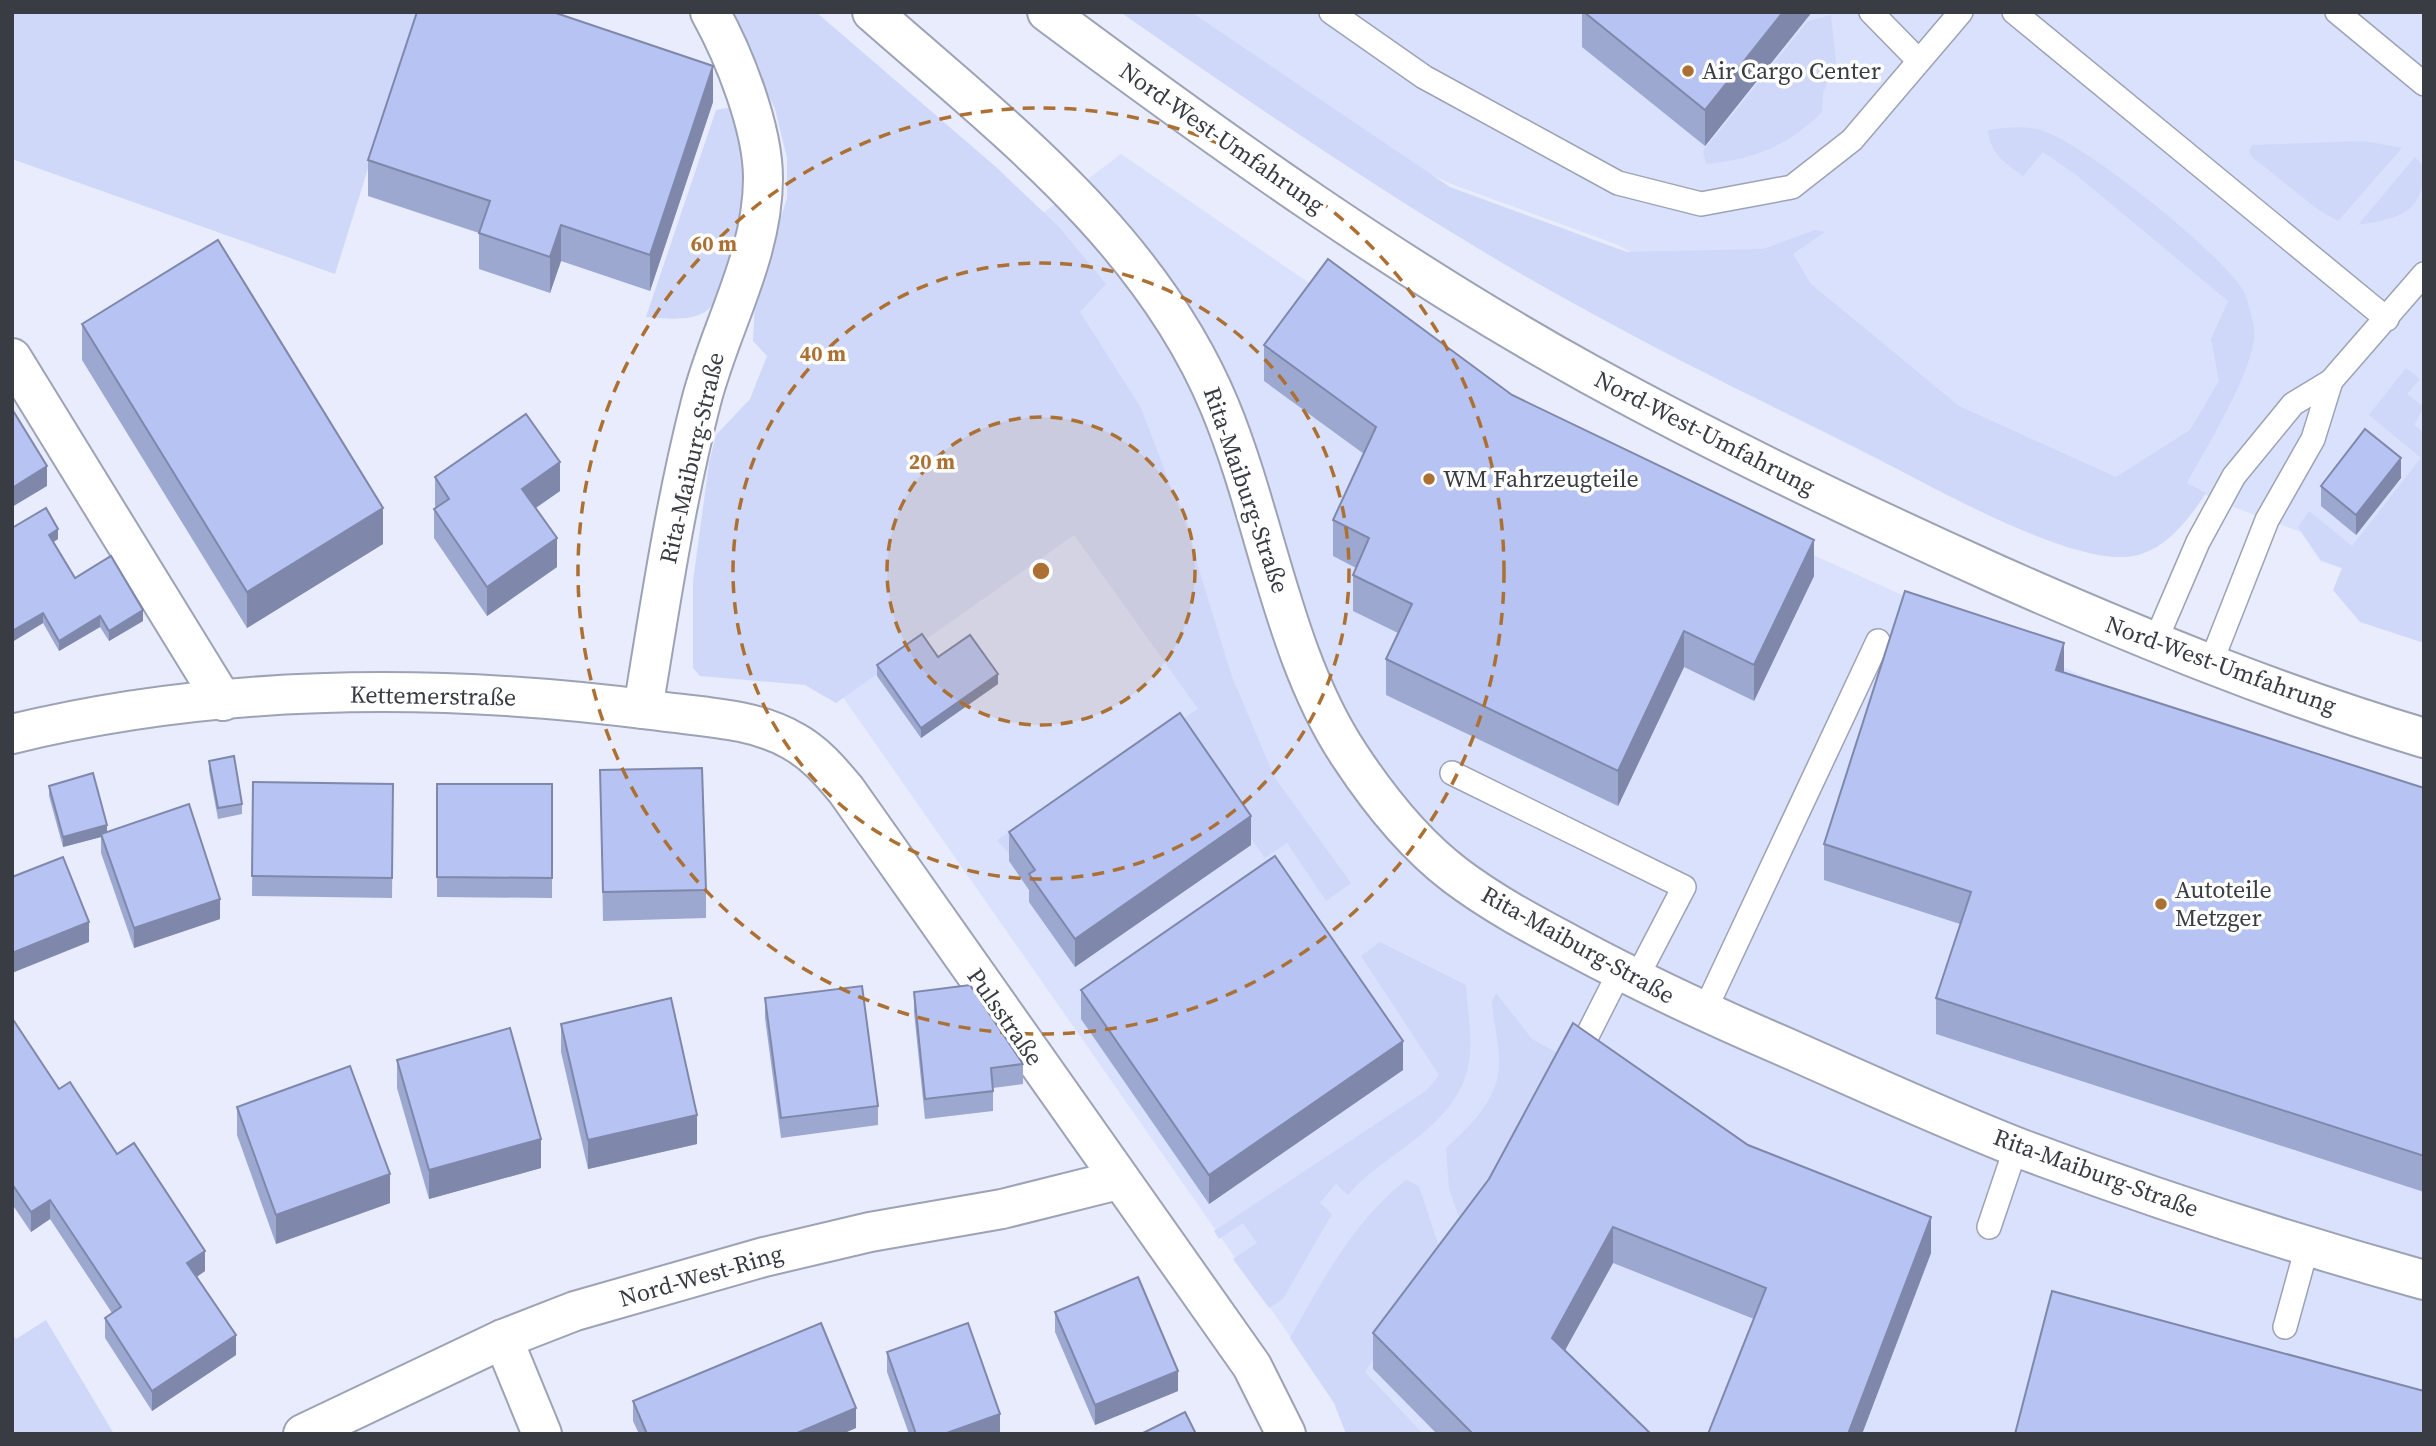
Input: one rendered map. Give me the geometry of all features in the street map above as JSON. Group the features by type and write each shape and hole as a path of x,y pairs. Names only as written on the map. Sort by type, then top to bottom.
{"street":[{"name":"Rita-Maiburg-Straße","path":"643,709 683,479 710,367 756,242 763,176 750,104 724,36 710,12"},
{"name":"Rita-Maiburg-Straße","path":"872,12 1014,136 1097,216 1172,316 1205,372 1223,413 1304,661 1346,750 1410,834 1454,874 1514,915 1704,1012 2016,1147 2307,1248 2424,1280"},
{"name":"Nord-West-Umfahrung","path":"1047,12 1178,110 1319,206 1587,373 1885,524 2155,642 2210,665 2424,738"},
{"path":"12,358 223,701"},
{"name":"Kettemerstraße","path":"12,734 72,720 223,701 418,692 514,695 643,709"},
{"name":"Pulsstraße","path":"643,709 754,726 791,739 819,758 846,790 1118,1180 1252,1366 1286,1434"},
{"name":"Nord-West-Ring","path":"303,1434 503,1339 575,1311 764,1257 870,1232 1002,1209 1118,1180"},
{"path":"503,1339 542,1434"}],"lane":[{"path":"1331,12 1424,77 1618,183 1701,204 1792,187 1852,140 1961,12"},
{"path":"1871,12 1919,61"},
{"path":"2014,12 2387,319"},
{"path":"2337,12 2424,84"},
{"path":"2155,642 2198,542 2234,476 2293,404 2331,381 2424,274"},
{"path":"2210,665 2267,520 2313,439 2331,381"},
{"path":"1704,1012 1878,640"},
{"path":"1452,773 1684,887 1583,1046"},
{"path":"1989,1227 2016,1147"},
{"path":"2285,1327 2307,1248"}],"shaded area":[{"path":"12,12 417,12 335,274 12,159"},
{"path":"728,12 816,12 996,167 1059,227 1106,284 1080,312 1141,408 1185,524 1232,677 1275,778 1351,883 1326,901 1287,843 1265,858 1180,738 1012,857 997,840 1198,709 1074,535 836,703 805,685 700,676 693,668 693,581 709,463 716,435 750,399 767,356 753,341 755,301 787,198 787,158 775,109"},
{"path":"1120,12 1191,12 1450,187 1627,252 1763,249 1815,230 1825,232 1793,254 1811,284 1959,406 2116,477 2190,430 2219,381 2211,339 2228,301 2075,174 2043,152 2023,176 1995,152 1988,130 2010,127 2046,132 2092,158 2153,203 2210,253 2244,292 2254,328 2248,362 2229,406 2187,483 2206,493 2191,515 2172,535 2162,544 2138,555 2098,555 2033,535 1962,503 1663,351 1532,280 1352,170"},
{"path":"1157,12 2424,12 2424,596 2320,561 2301,532 2220,502 2188,486 2153,500 1763,324 1618,245 1454,185 1336,131"},
{"path":"1831,15 1836,61 1823,93 1822,112 1796,134 1769,149 1739,159 1706,164 1703,151 1808,21"},
{"path":"734,107 747,181 734,252 720,290 713,304 698,315 676,319 646,317 716,110"},
{"path":"2364,141 2402,148 2338,221 2317,209 2251,156 2249,150 2253,145"},
{"path":"1121,154 1503,416 2221,738 2424,807 2424,1434 1350,1434 1336,1402 833,683 776,416"},
{"path":"2415,157 2424,167 2423,183 2414,204 2397,216 2358,225"},
{"path":"2406,368 2420,379 2407,394 2424,407 2414,425 2424,432 2424,643 2360,622 2333,590 2342,568 2321,560 2298,527 2309,511 2352,546 2421,458 2369,415"},
{"path":"1380,942 1466,985 1470,1052 1463,1084 1437,1121 1348,1195 1336,1184 1320,1203 1332,1214 1283,1299 1269,1308 1233,1259 1257,1243 1243,1223 1219,1239 1214,1231 1427,1090 1439,1075 1361,956"},
{"path":"1496,993 1532,1039 1563,1056 1462,1227 1449,1188 1446,1148 1480,1112 1497,1079 1499,1059 1492,1001"},
{"path":"1406,1180 1419,1186 1441,1253 1365,1372 1423,1434 1346,1434 1334,1403 1290,1338 1340,1253 1369,1215"},
{"path":"46,1320 114,1434 12,1434 12,1334 16,1339"}],"building":[{"path":"417,12 553,12 713,66 650,255 561,225 550,257 479,233 490,201 368,160"},
{"path":"1584,12 1783,12 1705,110"},
{"path":"218,240 383,508 247,592 82,324"},
{"path":"1328,259 1512,395 1814,540 1754,665 1684,631 1618,771 1386,659 1412,604 1353,575 1369,538 1333,520 1376,427 1264,345"},
{"path":"12,409 47,466 12,488"},
{"path":"526,414 560,462 522,489 557,538 487,587 434,509 449,499 435,477"},
{"path":"2365,429 2401,458 2356,515 2321,486"},
{"path":"46,508 58,529 49,535 75,578 111,556 143,610 109,631 100,616 59,641 43,613 12,631 12,528"},
{"name":"Autoteile Metzger","path":"1905,591 2064,643 2056,670 2424,788 2424,1156 1936,998 1971,892 1824,844"},
{"path":"922,634 938,657 970,635 998,674 921,728 877,665"},
{"path":"1180,713 1251,816 1075,939 1029,874 1035,870 1009,832"},
{"path":"234,756 242,804 218,808 209,761"},
{"path":"702,768 706,890 603,892 600,770"},
{"path":"93,773 107,825 63,837 49,786"},
{"path":"253,782 393,784 392,878 252,876"},
{"path":"437,784 552,784 552,878 437,877"},
{"path":"189,804 220,899 134,928 101,834"},
{"path":"1275,856 1403,1041 1209,1175 1081,990"},
{"path":"63,857 89,922 12,953 12,877"},
{"path":"970,985 1023,1064 991,1068 993,1091 925,1099 914,992"},
{"path":"862,986 878,1106 781,1118 765,998"},
{"path":"671,998 697,1115 588,1140 561,1024"},
{"path":"12,1018 59,1089 70,1082 117,1154 134,1143 205,1251 187,1263 236,1335 152,1391 105,1318 121,1307 50,1200 31,1212 12,1184"},
{"path":"1573,1023 1748,1145 1931,1217 1848,1434 1708,1434 1766,1288 1613,1227 1552,1338 1651,1434 1473,1434 1373,1333 1489,1179"},
{"path":"510,1028 541,1139 429,1170 397,1060"},
{"path":"350,1066 390,1174 276,1215 237,1107"},
{"path":"1138,1277 1178,1371 1095,1405 1055,1312"},
{"path":"2052,1291 2424,1391 2424,1434 2015,1434"},
{"path":"821,1323 856,1408 795,1434 647,1434 633,1401"},
{"path":"968,1323 1000,1414 944,1434 916,1434 887,1352"},
{"path":"1185,1412 1196,1434 1141,1434"}],"place":[{"name":"Air Cargo Center","path":"1688,71"},
{"name":"WM Fahrzeugteile","path":"1429,479"},
{"name":"Autoteile Metzger","path":"2161,904"}]}
